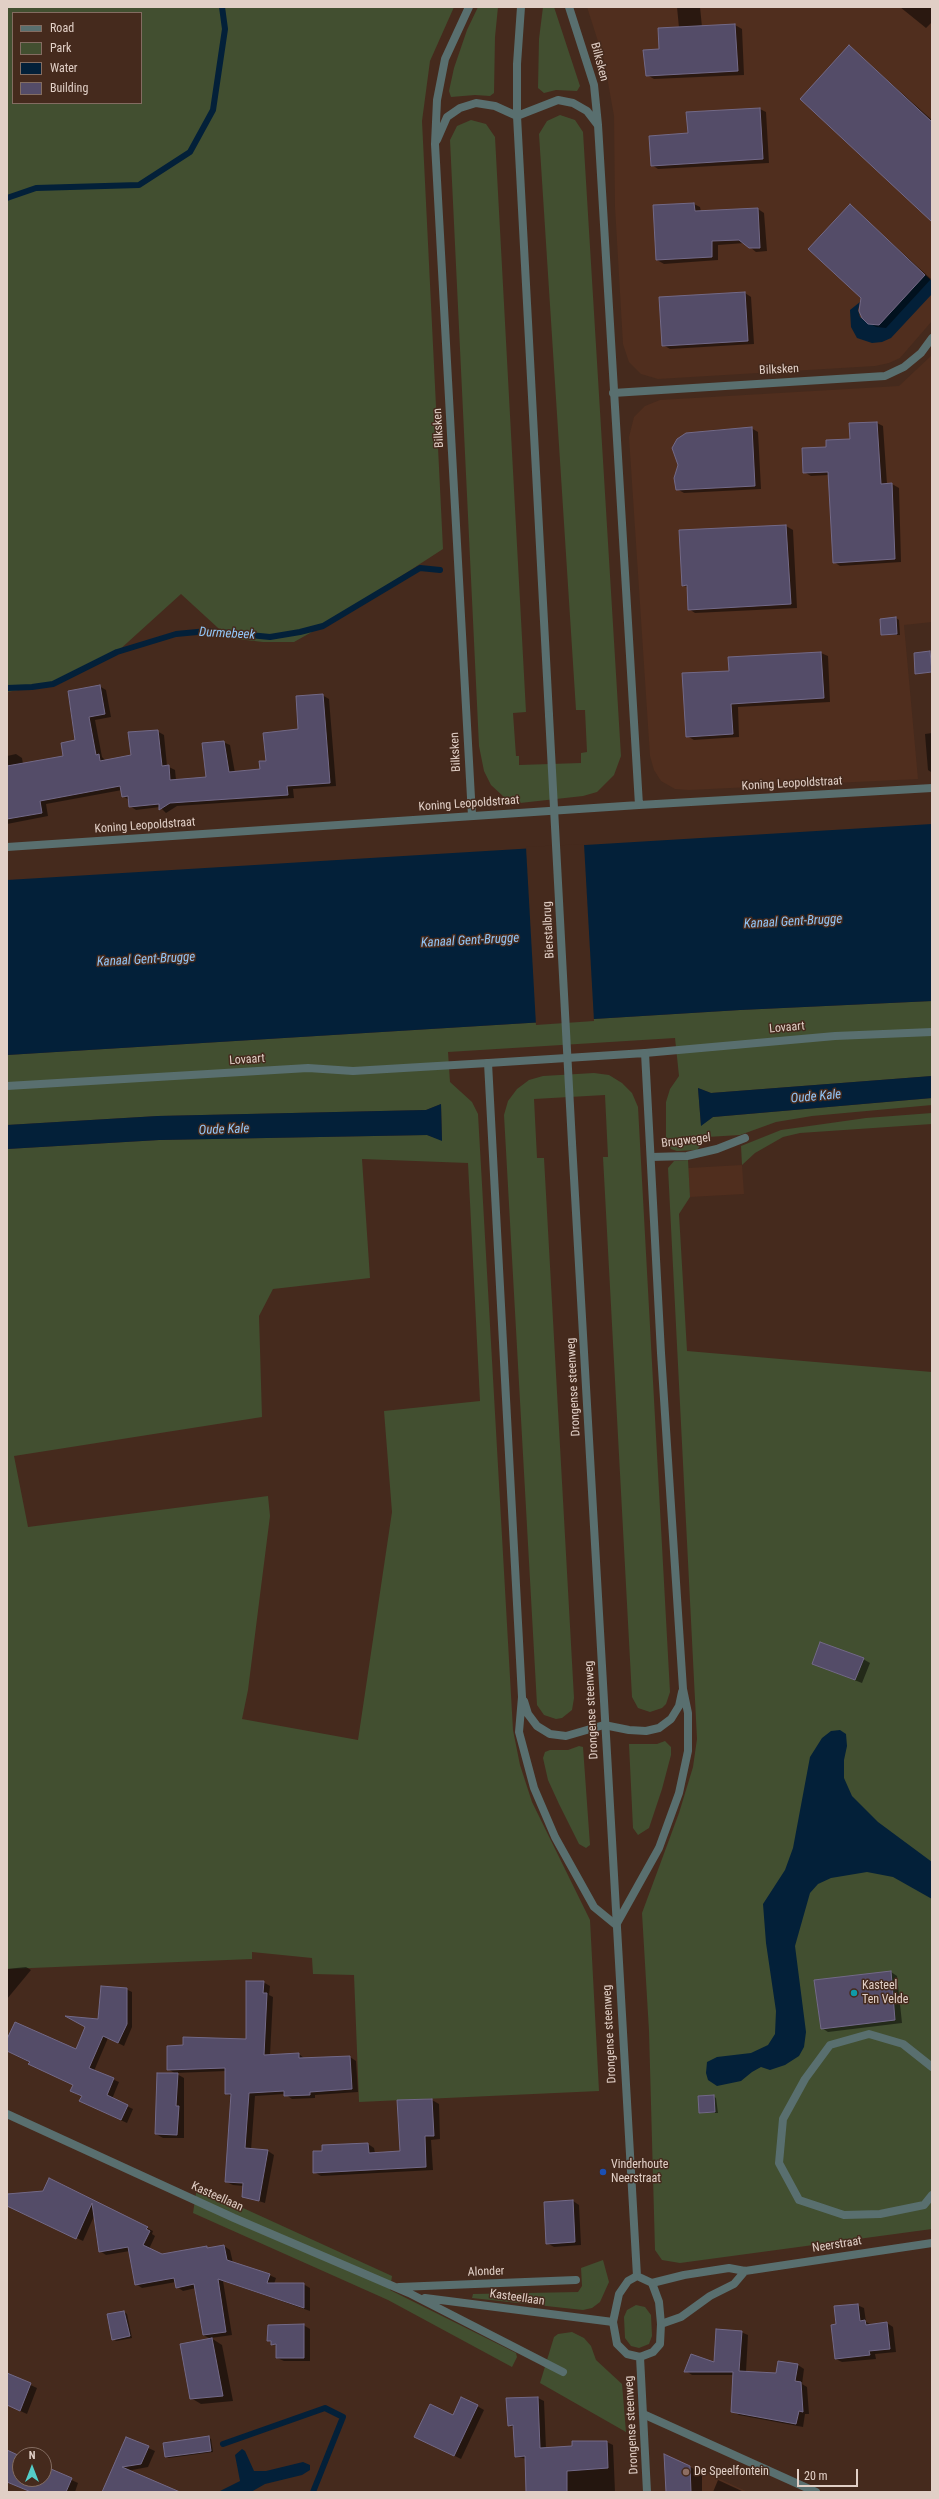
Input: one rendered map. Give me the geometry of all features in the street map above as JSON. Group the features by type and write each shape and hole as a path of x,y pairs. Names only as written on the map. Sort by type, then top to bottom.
{"street":[{"path":"435,144 436,100 445,59 469,7"},
{"path":"520,7 517,64 517,116 558,100 573,103 586,111 598,125"},
{"name":"Bilksken","path":"569,7 594,85 598,125 639,805"},
{"name":"Bilksken","path":"472,816 435,144 448,117 460,108 476,103 495,106 517,116"},
{"name":"Bierstalbrug","path":"517,116 572,1143"},
{"name":"Bilksken","path":"613,392 885,376 904,367 932,338"},
{"name":"Koning Leopoldstraat","path":"7,847 639,805 932,788"},
{"name":"Lovaart","path":"7,1086 308,1068 353,1070 488,1063 645,1053 835,1036 932,1032"},
{"path":"488,1063 522,1697 519,1732 534,1788 555,1837 594,1907 616,1925 659,1848 679,1793 688,1751 688,1713 682,1689 645,1053"},
{"name":"Brugwegel","path":"651,1157 688,1156 717,1150 745,1138"},
{"name":"Drongense steenweg","path":"572,1143 604,1725 637,2276"},
{"path":"522,1697 528,1714 537,1726 550,1734 566,1736 604,1725 629,1730 646,1731 659,1728 671,1719 679,1706 682,1689"},
{"path":"932,2067 903,2044 869,2034 830,2045 805,2079 783,2119 779,2163 799,2200 844,2215 880,2214 924,2205 932,2195"},
{"name":"Kasteellaan","path":"7,2114 234,2218 418,2297 563,2372"},
{"name":"Neerstraat","path":"652,2283 684,2274 729,2268 745,2271 932,2243"},
{"path":"661,2324 681,2317 710,2296 734,2284 745,2271"},
{"path":"637,2276 652,2283 659,2302 661,2324 660,2344 653,2352 640,2356 627,2354 617,2344 613,2322 619,2294 628,2281 637,2276"},
{"name":"Alonder","path":"396,2288 576,2280"},
{"name":"Kasteellaan","path":"418,2297 613,2322"},
{"name":"Drongense steenweg","path":"640,2356 648,2492"},
{"path":"643,2414 816,2492"}],"shaded area":[{"path":"587,7 932,7 932,321 900,358 889,363 875,366 658,379 641,374 629,362 623,344 615,207 614,116 604,60"},
{"path":"932,355 932,622 904,625 918,779 689,790 675,789 661,781 654,770 650,756 629,437 634,417 645,406 660,400 899,386"},
{"path":"742,1165 744,1194 690,1197 688,1168"},
{"name":"De Speelfontein","path":"664,2453 748,2492 666,2492"}],"green space":[{"path":"7,7 454,7 430,61 422,121 443,549 335,619 294,642 263,642 229,638 181,594 117,652 53,684 7,692"},
{"path":"478,7 498,7 495,37 494,93 490,96 475,95 451,97 449,91 454,68 467,30"},
{"path":"543,7 554,7 580,86 577,91 556,90 544,93 538,88 539,39"},
{"path":"560,115 575,120 583,132 621,756 614,775 597,792 583,796 520,803 504,797 491,785 484,771 479,746 450,140 457,126 471,120 486,124 495,137 526,712 513,713 516,756 519,756 519,765 581,763 581,753 587,752 585,710 576,710 539,134 547,121"},
{"path":"932,1001 932,1076 711,1093 698,1088 701,1125 713,1117 932,1098 932,1105 812,1116 776,1122 740,1135 707,1137 697,1150 677,1151 671,1149 666,1143 666,1102 670,1089 679,1076 675,1038 448,1052 450,1082 472,1102 478,1114 513,1730 520,1765 532,1802 590,1920 599,2091 359,2102 354,1975 313,1974 312,1958 252,1952 252,1959 7,1969 7,1149 159,1140 427,1135 442,1140 441,1104 426,1110 158,1116 7,1125 7,1055 740,1010","holes":["362,1159 468,1163 480,1401 384,1411 392,1512 358,1740 242,1719 248,1690 270,1516 268,1496 28,1527 14,1456 262,1417 259,1316 273,1289 370,1278"]},
{"path":"594,1073 609,1075 622,1083 632,1093 638,1107 670,1692 666,1704 662,1708 650,1712 638,1708 632,1697 603,1157 608,1157 605,1095 534,1099 537,1158 544,1158 574,1698 572,1710 562,1718 556,1719 544,1715 537,1705 504,1115 508,1101 517,1089 529,1080 543,1076"},
{"path":"932,1113 932,1124 800,1133 783,1137 755,1153 742,1165 741,1146 781,1130 866,1118"},
{"path":"688,1160 690,1197 679,1214 687,1351 932,1372 932,2229 680,2263 662,2260 655,2250 649,2031 642,1913 679,1813 693,1767 697,1739 668,1168 674,1161"},
{"path":"665,1741 671,1747 671,1755 662,1789 649,1828 638,1835 633,1828 629,1744 657,1744"},
{"path":"579,1746 583,1747 590,1845 586,1848 579,1844 559,1804 548,1780 543,1758 545,1752 550,1750 568,1750"},
{"path":"197,2187 392,2276 390,2290 516,2353 517,2357 512,2367 388,2300 193,2213"},
{"path":"603,2260 609,2282 600,2302 592,2308 583,2310 472,2298 473,2294 578,2292 582,2286 581,2268"},
{"path":"636,2305 645,2307 651,2315 652,2336 649,2344 639,2348 631,2346 625,2338 624,2317 627,2310"},
{"path":"572,2332 584,2338 591,2346 596,2360 622,2384 626,2432 540,2383 554,2337 558,2334"}],"water":[{"path":"925,275 932,281 932,294 891,338 882,342 872,343 857,338 851,327 850,310 860,302 858,310 860,317 866,322 879,325"},
{"name":"Kanaal Gent-Brugge","path":"932,824 932,1001 740,1010 7,1055 7,880"},
{"name":"Oude Kale","path":"932,1076 932,1098 713,1117 701,1126 698,1088 711,1093"},
{"name":"Oude Kale","path":"441,1104 442,1141 427,1135 159,1140 7,1149 7,1125 158,1116 426,1110"},
{"path":"840,1730 846,1734 847,1746 844,1760 844,1778 852,1796 878,1822 932,1862 932,1899 893,1877 867,1872 831,1878 818,1884 810,1893 795,1946 806,2032 804,2047 799,2056 785,2065 770,2070 761,2067 741,2081 717,2086 708,2080 706,2073 707,2062 717,2057 751,2053 768,2045 775,2034 776,2011 766,1943 763,1904 785,1870 793,1848 810,1757 822,1738 831,1731"},
{"path":"242,2449 245,2451 254,2471 266,2471 303,2462 310,2465 310,2470 302,2475 265,2484 251,2492 218,2492 240,2481 235,2455"}],"pier":[{"path":"584,844 594,1021 536,1025 526,847"}],"building":[{"path":"735,24 738,71 646,76 643,50 659,49 658,28"},
{"path":"849,45 932,122 932,222 800,99"},
{"path":"760,108 763,159 651,166 649,136 688,133 686,112"},
{"path":"694,203 695,211 758,208 760,248 749,248 739,240 712,241 712,257 656,260 653,205"},
{"path":"850,204 925,275 879,325 868,324 862,318 859,311 861,298 808,249"},
{"path":"745,292 748,341 662,346 659,297"},
{"path":"877,422 881,484 892,483 895,559 833,563 828,472 803,473 802,448 826,447 826,440 850,439 849,423"},
{"path":"752,427 755,486 676,490 674,478 678,465 672,448 677,439 686,433"},
{"path":"786,525 791,604 688,610 687,585 682,586 679,530"},
{"path":"896,617 897,634 881,635 880,619"},
{"path":"930,651 932,672 915,674 914,653"},
{"path":"821,652 824,698 731,704 733,734 686,737 682,673 729,671 728,657"},
{"path":"100,685 105,714 89,717 96,755 99,754 100,761 131,755 128,732 158,730 162,766 169,765 170,780 206,777 202,743 224,741 229,772 260,769 259,761 266,761 263,733 298,729 296,696 323,694 330,783 287,786 288,795 170,803 159,810 159,804 129,807 128,796 122,797 120,786 40,801 42,813 7,819 7,766 63,756 61,743 75,740 68,691"},
{"path":"820,1642 864,1658 855,1680 812,1664"},
{"name":"Kasteel Ten Velde","path":"891,1971 895,2020 821,2029 814,1980"},
{"path":"246,1981 264,1981 263,1993 267,1993 264,2055 299,2053 299,2058 350,2056 352,2089 310,2092 310,2095 284,2096 284,2091 249,2093 245,2148 268,2150 259,2201 242,2197 243,2183 225,2182 231,2094 225,2094 225,2068 167,2070 167,2046 183,2045 183,2037 246,2039"},
{"path":"101,1986 127,1988 127,2024 118,2043 103,2036 89,2068 114,2078 107,2095 128,2105 121,2120 79,2101 82,2096 70,2091 73,2085 28,2064 30,2062 7,2051 7,2039 15,2022 76,2049 85,2027 65,2016 98,2019"},
{"path":"157,2073 178,2073 176,2106 179,2106 177,2135 155,2134"},
{"path":"714,2095 715,2112 699,2113 698,2096"},
{"path":"432,2099 434,2136 425,2136 426,2167 313,2173 313,2151 322,2151 322,2145 368,2143 369,2153 400,2151 397,2100"},
{"path":"49,2178 148,2227 146,2229 150,2231 143,2245 162,2254 207,2246 207,2248 224,2245 227,2260 270,2274 267,2283 304,2283 304,2308 218,2279 226,2332 203,2335 194,2284 176,2288 174,2278 135,2285 128,2247 99,2252 92,2203 76,2239 7,2206 7,2194 43,2191"},
{"path":"573,2200 575,2242 546,2244 544,2202"},
{"path":"858,2304 860,2321 865,2320 866,2325 887,2322 890,2349 869,2351 870,2355 835,2359 831,2325 836,2324 834,2306"},
{"path":"124,2311 130,2336 112,2340 107,2314"},
{"path":"304,2324 304,2358 276,2358 276,2344 271,2345 271,2341 267,2341 268,2325"},
{"path":"716,2329 742,2331 739,2371 776,2373 778,2361 798,2364 795,2381 801,2382 803,2412 799,2411 796,2424 731,2412 733,2372 684,2372 691,2354 714,2362"},
{"path":"212,2338 223,2396 190,2399 180,2344"},
{"path":"7,2373 31,2383 20,2411 7,2405"},
{"path":"461,2397 478,2405 454,2456 414,2437 430,2404 453,2415"},
{"path":"538,2397 540,2448 572,2446 572,2441 607,2441 608,2468 567,2471 567,2492 526,2492 525,2456 515,2457 513,2425 508,2426 506,2398"},
{"path":"209,2436 211,2451 165,2457 163,2443"},
{"path":"126,2437 149,2446 141,2464 122,2467 180,2492 102,2492"},
{"path":"7,2450 12,2452 12,2484 7,2482"},
{"path":"664,2454 690,2466 691,2492 666,2492"},
{"path":"52,2469 72,2478 66,2492 31,2492 19,2487 52,2487"}],"waterway":[{"path":"7,198 36,188 139,185 190,152 213,110 225,29 222,7"},
{"name":"Durmebeek","path":"7,688 53,684 117,652 176,634 208,631 270,637 300,632 323,626 420,568 440,570"},
{"path":"223,2444 325,2408 343,2417 313,2492"}],"place":[{"name":"Kasteel Ten Velde","path":"854,1993"},
{"name":"Vinderhoute Neerstraat","path":"603,2172"},
{"name":"De Speelfontein","path":"686,2472"}]}
